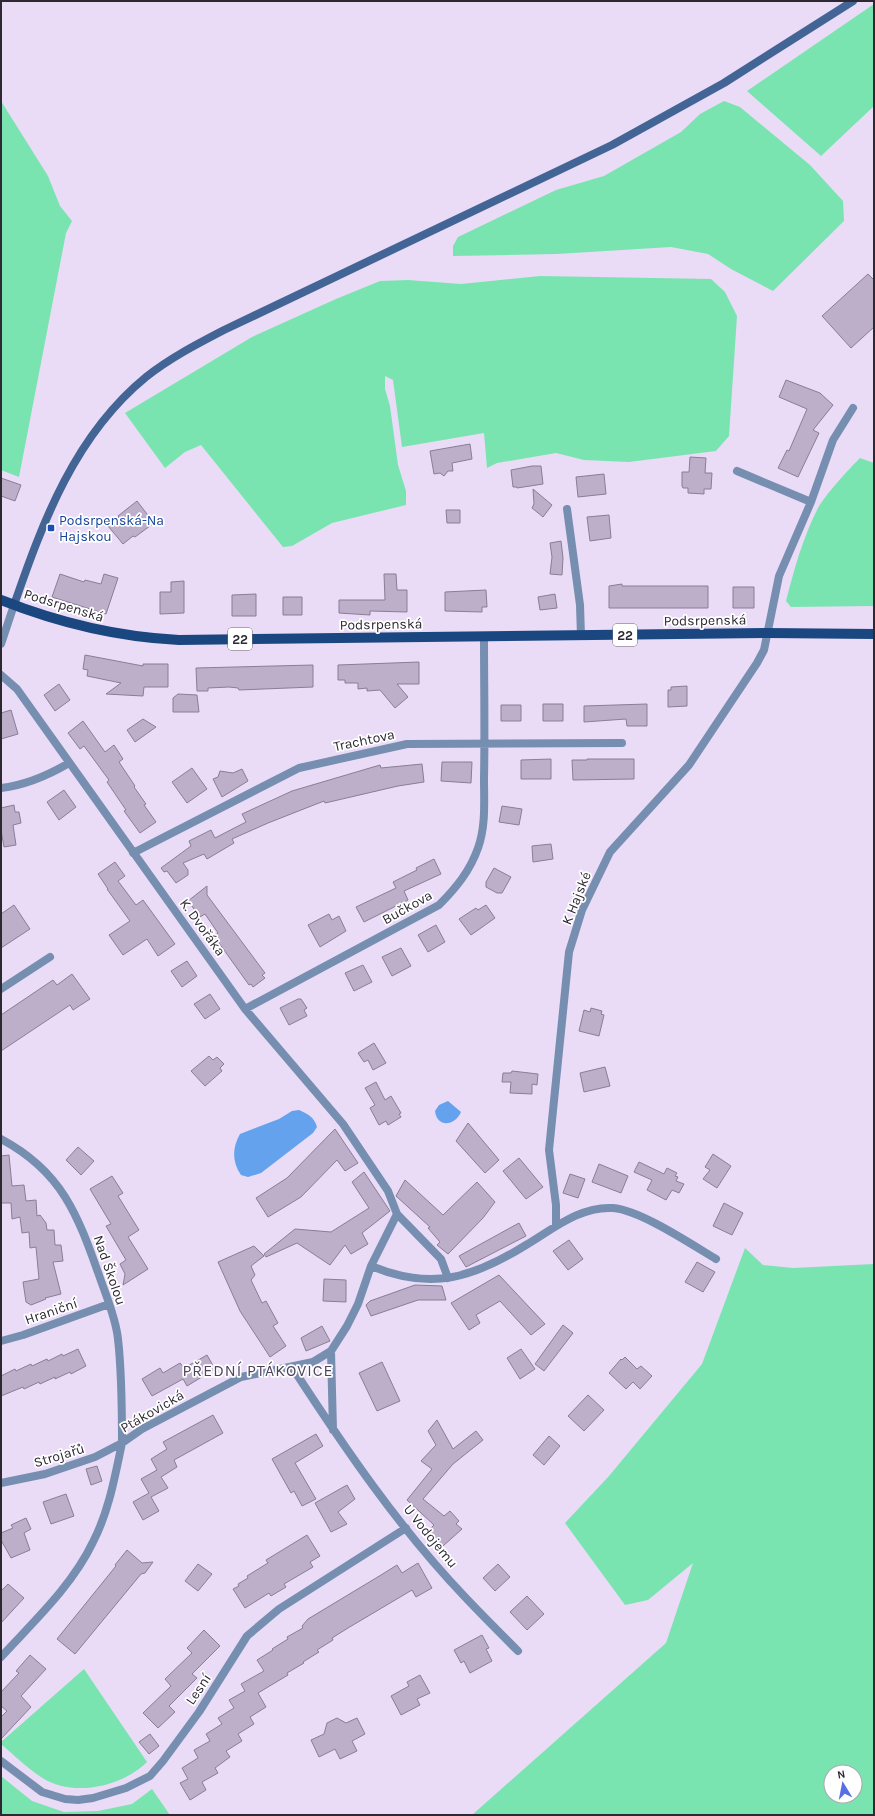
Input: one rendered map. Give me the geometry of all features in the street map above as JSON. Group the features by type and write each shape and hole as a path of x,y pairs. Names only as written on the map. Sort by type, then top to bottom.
{"main road":[{"name":"Podsrpenská","path":"1,600 78,626 101,632 154,639 767,634"},
{"name":"22","path":"767,634 874,634"}],"street":[{"path":"1,644 31,557 49,511 80,452 105,417 126,395 167,362 224,330 612,145 724,83 853,1"},
{"name":"K Hajské","path":"556,1225 556,1205 549,1150 569,952 582,910 610,852 689,765 757,663 764,650 779,576 811,502 833,440 853,408"},
{"path":"737,471 811,502"},
{"path":"566,509 580,605 581,636"},
{"name":"Bučkova","path":"245,1009 439,905 459,884 469,868 478,847 482,829 485,743 484,637"},
{"name":"K. Dvořáka","path":"1,675 17,689 68,763 245,1009 343,1124 388,1191 397,1214"},
{"name":"Trachtova","path":"133,853 299,768 407,744 622,743"},
{"path":"1,788 22,786 56,771 68,763"},
{"path":"1,989 50,958"},
{"name":"Nad Školou","path":"1,1139 16,1148 48,1174 70,1202 84,1232 109,1304 118,1338 122,1390 122,1443"},
{"path":"372,1266 393,1275 412,1278 448,1278 484,1268 526,1245 556,1225 586,1212 600,1208 624,1210 636,1214 716,1258"},
{"path":"397,1214 441,1259 448,1278"},
{"name":"Ptákovická","path":"1,1658 65,1587 93,1542 112,1491 122,1443 142,1429 241,1377 263,1371 292,1367 313,1362 331,1351 347,1326 358,1304 372,1266 397,1214"},
{"name":"Hraniční","path":"1,1341 23,1335 109,1304"},
{"path":"331,1351 333,1431"},
{"name":"U Vodojemu","path":"292,1367 333,1431 406,1528 464,1596 518,1651"},
{"name":"Strojařů","path":"1,1483 45,1474 95,1457 122,1443"},
{"name":"Lesní","path":"1,1761 42,1792 65,1799 78,1800 93,1798 126,1788 150,1776 163,1761 199,1712 247,1636 279,1609 406,1528"}],"green space":[{"path":"874,4 874,106 821,156 747,91"},
{"path":"1,101 48,176 60,206 72,221 66,233 19,477 1,470"},
{"path":"724,101 740,107 810,165 843,201 844,221 773,291 731,269 708,254 671,247 557,254 453,256 453,246 458,237 556,190 604,176 681,132 700,114"},
{"path":"540,276 711,279 725,292 737,316 729,436 716,451 629,462 584,460 556,453 497,463 487,468 484,433 402,447 393,380 385,376 385,389 390,406 398,465 406,491 406,505 332,523 292,546 283,547 201,445 185,452 165,468 125,413 252,337 380,281 408,280 461,284"},
{"path":"860,458 874,463 874,606 791,607 786,601 792,577 808,530 818,508 826,496"},
{"path":"745,1248 763,1265 793,1268 874,1264 874,1815 472,1815 666,1643 693,1563 648,1600 625,1605 565,1523 609,1476 702,1364"},
{"path":"84,1669 147,1762 137,1771 111,1783 96,1787 67,1787 53,1783 41,1777 1,1744 1,1742"},
{"path":"1,1776 32,1801 64,1812 98,1811 132,1804 152,1789 170,1815 1,1815"}],"water":[{"path":"448,1101 461,1112 455,1120 446,1123 439,1120 435,1111 439,1105"},
{"path":"299,1110 308,1114 314,1121 317,1127 313,1133 261,1173 248,1177 241,1175 236,1165 234,1155 237,1139 240,1134 279,1119 292,1111"}],"building":[{"path":"868,274 874,280 874,327 851,348 822,316"},
{"path":"786,380 820,393 833,405 813,430 819,433 798,477 778,468 787,450 789,451 807,409 779,397"},
{"path":"470,444 472,459 452,463 453,471 448,471 444,476 440,473 434,474 430,451"},
{"path":"690,457 706,458 705,473 712,473 711,489 704,489 704,494 688,493 688,488 683,488 682,486 682,472 689,472"},
{"path":"541,466 543,484 517,488 513,487 511,470"},
{"path":"604,474 606,494 578,497 576,477"},
{"path":"1,478 21,485 15,501 1,496"},
{"path":"533,489 552,505 543,517 532,508 534,504"},
{"path":"137,501 154,523 123,544 108,526"},
{"path":"446,510 460,510 460,523 447,523"},
{"path":"609,515 611,538 590,541 587,517"},
{"path":"561,541 563,558 562,575 550,574 552,557 550,543"},
{"path":"60,574 84,582 85,580 101,584 104,574 118,578 106,614 52,597"},
{"path":"384,574 396,574 397,590 407,590 407,612 370,611 370,615 339,613 339,600 385,600"},
{"path":"184,581 184,613 160,614 160,592 171,592 171,582"},
{"path":"622,584 622,586 708,586 708,608 609,608 609,586"},
{"path":"733,587 754,587 754,608 733,608"},
{"path":"486,590 487,607 482,607 482,612 445,611 445,592"},
{"path":"256,594 256,616 232,616 232,595"},
{"path":"555,594 557,608 540,610 538,597"},
{"path":"283,597 302,597 302,615 283,615"},
{"path":"85,655 143,666 143,664 168,664 168,687 144,687 143,696 106,694 121,683 87,676 88,670 83,669"},
{"path":"419,662 419,684 397,684 408,697 395,708 380,690 367,691 367,688 358,689 358,683 345,683 345,680 338,680 338,665"},
{"path":"313,665 313,687 239,690 238,688 229,687 208,688 208,691 197,691 196,668"},
{"path":"59,684 70,700 55,711 44,695"},
{"path":"687,686 687,706 668,707 668,690 671,690 671,687"},
{"path":"178,694 197,695 199,712 173,712 173,698"},
{"path":"543,704 563,704 563,721 543,721"},
{"path":"647,704 647,726 627,726 626,719 584,722 584,706"},
{"path":"501,705 521,705 521,721 501,721"},
{"path":"11,710 18,734 1,739 1,713"},
{"path":"143,719 156,727 135,742 127,730"},
{"path":"83,721 105,752 114,745 123,759 119,762 146,804 144,805 156,822 140,833 124,811 126,810 107,782 109,780 84,746 80,749 68,733"},
{"path":"551,759 551,779 521,779 521,760"},
{"path":"634,759 634,779 573,780 572,760"},
{"path":"442,762 472,762 471,783 441,781"},
{"path":"422,764 424,782 398,786 325,803 324,801 268,823 232,839 234,843 207,859 204,854 183,863 188,870 188,875 176,883 167,871 164,872 161,868 191,846 189,841 211,830 215,838 246,822 242,814 292,791 380,765 381,768"},
{"path":"192,768 207,789 187,803 172,782"},
{"path":"242,769 248,781 222,797 213,779 218,777 220,771 233,773"},
{"path":"64,790 76,807 59,820 47,802"},
{"path":"14,805 15,812 19,812 21,823 13,825 16,845 4,847 1,830 1,808"},
{"path":"502,806 522,809 519,825 499,822"},
{"path":"551,844 553,859 533,862 532,846"},
{"path":"434,859 441,874 404,891 408,900 364,922 356,907 396,888 393,882 417,870 416,868"},
{"path":"115,862 125,876 118,881 136,905 143,900 175,944 158,956 147,939 123,955 109,935 130,921 98,874"},
{"path":"494,868 511,877 502,893 497,893 486,887 486,882"},
{"path":"207,886 207,895 265,973 262,975 265,978 253,987 251,984 249,985 214,936 218,933 205,914 200,917 188,901"},
{"path":"14,905 30,929 1,948 1,914"},
{"path":"486,905 495,918 471,935 459,919 476,908 478,910"},
{"path":"329,914 332,920 339,916 346,931 320,947 308,925"},
{"path":"436,925 445,942 428,952 418,935"},
{"path":"401,948 411,966 392,976 382,957"},
{"path":"187,961 197,976 182,987 171,971"},
{"path":"363,965 372,982 354,991 345,973"},
{"path":"72,974 90,999 73,1010 70,1005 1,1051 1,1015 53,980 57,985"},
{"path":"210,994 220,1009 205,1019 194,1004"},
{"path":"301,999 307,1008 304,1010 307,1016 289,1025 280,1008"},
{"path":"591,1008 602,1011 601,1014 604,1015 599,1036 579,1031 584,1010 590,1012"},
{"path":"374,1043 386,1063 373,1070 368,1060 364,1062 358,1053"},
{"path":"209,1056 213,1060 217,1057 224,1064 220,1068 222,1071 205,1086 191,1071"},
{"path":"605,1067 610,1086 584,1092 580,1073"},
{"path":"512,1071 538,1074 537,1085 532,1084 532,1094 510,1093 511,1082 502,1082 503,1073 511,1073"},
{"path":"376,1082 385,1100 391,1096 401,1113 399,1114 401,1117 388,1125 386,1121 379,1125 370,1108 375,1105 365,1088"},
{"path":"468,1123 499,1160 485,1173 456,1141"},
{"path":"335,1129 358,1163 345,1171 337,1160 301,1197 268,1217 256,1198 287,1178"},
{"path":"78,1147 94,1161 81,1175 66,1160"},
{"path":"713,1154 731,1166 717,1188 703,1179 710,1170 705,1167"},
{"path":"9,1155 12,1186 24,1185 26,1201 36,1200 37,1216 40,1215 46,1223 47,1230 54,1230 55,1245 61,1245 63,1261 53,1262 61,1294 45,1298 46,1299 31,1305 26,1302 23,1282 39,1279 36,1247 30,1248 29,1232 22,1233 20,1217 12,1219 11,1203 1,1203 1,1156"},
{"path":"519,1158 543,1187 526,1199 503,1171"},
{"path":"639,1162 664,1174 667,1168 677,1173 675,1176 678,1177 676,1181 684,1184 679,1193 672,1190 666,1200 647,1190 652,1180 634,1172"},
{"path":"599,1164 628,1176 621,1193 592,1182"},
{"path":"364,1172 390,1211 362,1233 368,1244 351,1254 345,1245 330,1265 297,1243 266,1257 264,1254 295,1229 331,1232 369,1208 352,1182"},
{"path":"570,1174 585,1179 578,1198 563,1193"},
{"path":"112,1176 123,1193 118,1196 139,1230 128,1237 148,1269 123,1285 125,1274 120,1264 126,1260 106,1226 111,1224 90,1189"},
{"path":"405,1180 443,1215 477,1182 495,1202 483,1218 448,1254 437,1245 440,1242 428,1228 430,1227 396,1196"},
{"path":"724,1203 743,1213 732,1235 713,1226"},
{"path":"519,1223 526,1236 466,1267 459,1256"},
{"path":"569,1240 583,1259 568,1270 553,1251"},
{"path":"254,1246 264,1256 251,1266 255,1275 251,1280 262,1303 266,1301 278,1323 273,1326 286,1346 270,1357 240,1311 218,1262"},
{"path":"697,1262 715,1272 703,1292 685,1282"},
{"path":"499,1275 545,1324 531,1335 500,1301 476,1315 480,1323 469,1330 451,1303"},
{"path":"324,1279 346,1280 346,1302 323,1301"},
{"path":"415,1285 442,1286 446,1300 418,1300 371,1316 366,1305 370,1301"},
{"path":"563,1325 573,1333 544,1371 535,1364"},
{"path":"322,1326 330,1341 306,1351 301,1338"},
{"path":"78,1349 86,1366 71,1374 70,1372 55,1379 55,1377 40,1384 39,1382 24,1389 23,1387 1,1396 1,1376 15,1369 16,1371 31,1364 32,1366 47,1359 48,1361 62,1354 63,1356"},
{"path":"521,1349 535,1369 520,1379 507,1358"},
{"path":"207,1355 215,1369 187,1386 183,1379 152,1396 142,1379 160,1368 163,1373 180,1363 184,1368"},
{"path":"625,1357 637,1369 641,1366 652,1376 640,1389 633,1382 626,1389 609,1373 621,1359 622,1360"},
{"path":"382,1362 400,1401 377,1411 359,1373"},
{"path":"588,1395 604,1410 584,1431 568,1416"},
{"path":"213,1415 223,1433 174,1460 177,1467 161,1477 168,1488 151,1497 159,1511 143,1520 133,1502 149,1493 141,1479 157,1470 151,1459 167,1449 163,1442"},
{"path":"437,1420 453,1449 476,1431 483,1440 453,1464 423,1499 444,1516 450,1511 459,1521 456,1524 462,1529 443,1546 429,1530 434,1525 407,1500 432,1469 421,1461 436,1445 428,1431"},
{"path":"316,1434 323,1446 295,1463 316,1499 302,1506 294,1491 291,1493 272,1459"},
{"path":"549,1436 560,1446 544,1465 533,1455"},
{"path":"97,1466 102,1481 91,1485 86,1469"},
{"path":"347,1485 355,1499 338,1512 347,1524 331,1532 315,1503"},
{"path":"66,1494 74,1516 51,1524 43,1502"},
{"path":"26,1518 31,1529 24,1533 30,1550 11,1558 1,1540 1,1533 13,1528 11,1525"},
{"path":"307,1535 320,1556 310,1562 313,1567 284,1584 286,1587 271,1596 269,1593 245,1608 233,1589 248,1578 247,1576 268,1563 266,1560"},
{"path":"127,1550 142,1563 153,1562 145,1573 141,1574 75,1654 57,1639 116,1566 115,1565"},
{"path":"418,1563 432,1588 416,1597 412,1590 348,1628 317,1650 319,1652 287,1673 288,1675 258,1693 266,1707 250,1717 254,1724 238,1734 242,1741 226,1751 230,1757 215,1768 218,1773 202,1782 206,1790 190,1800 180,1783 188,1779 182,1768 198,1758 194,1750 210,1741 206,1734 222,1724 218,1718 234,1708 229,1700 245,1691 241,1684 264,1671 257,1660 288,1639 287,1637 303,1628 302,1626 308,1619 397,1565 402,1573"},
{"path":"198,1564 212,1574 198,1591 185,1581"},
{"path":"498,1564 510,1577 495,1591 483,1578"},
{"path":"8,1584 24,1598 1,1623 1,1591"},
{"path":"527,1596 544,1614 527,1630 510,1612"},
{"path":"204,1630 220,1646 192,1674 197,1678 169,1706 175,1712 158,1728 143,1713 171,1686 165,1679 192,1653 187,1648"},
{"path":"482,1635 489,1648 486,1649 492,1661 470,1673 464,1661 461,1663 454,1650"},
{"path":"30,1655 46,1669 21,1696 31,1707 1,1739 1,1717 7,1711 1,1706 1,1692 19,1673 16,1671"},
{"path":"420,1675 430,1693 417,1699 420,1705 401,1715 391,1696 409,1686 407,1682"},
{"path":"337,1718 346,1723 357,1718 365,1734 352,1741 357,1751 340,1759 335,1749 319,1757 311,1740 324,1734 327,1723"},
{"path":"150,1734 159,1746 149,1754 139,1742"}],"place":[{"name":"Podsrpenská-Na Hajskou","path":"51,528"}],"district":[{"name":"PŘEDNÍ PTÁKOVICE","path":"258,1370"}]}
